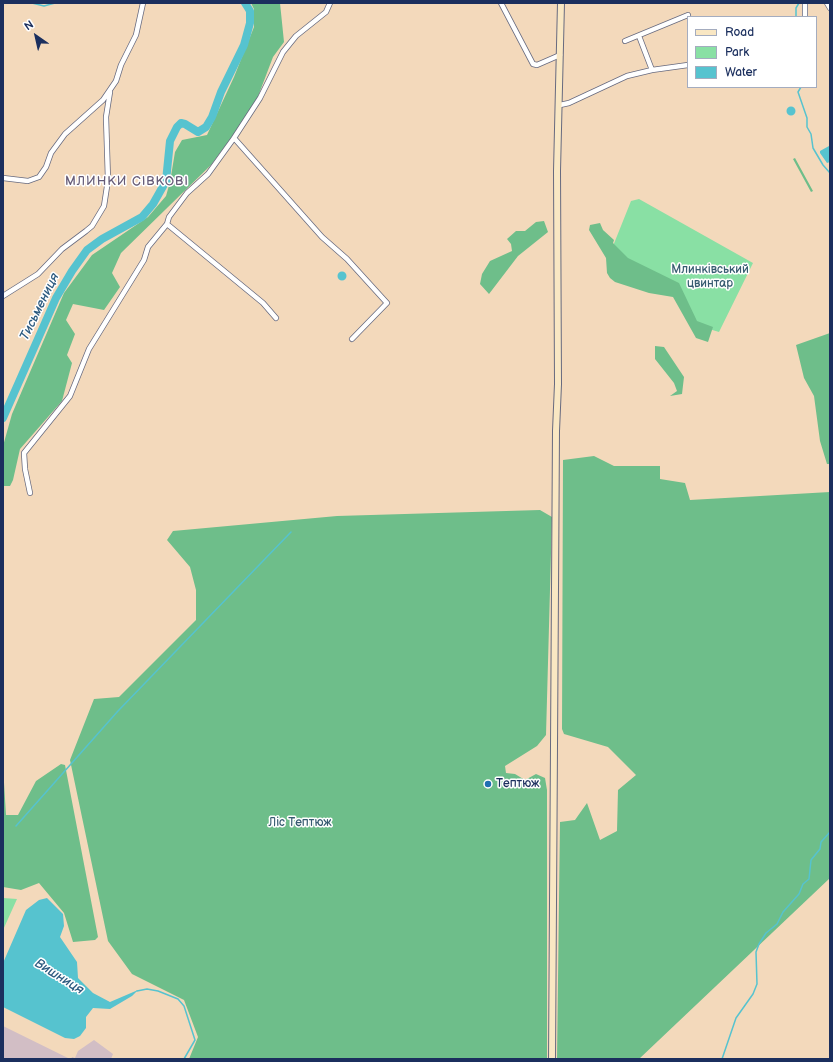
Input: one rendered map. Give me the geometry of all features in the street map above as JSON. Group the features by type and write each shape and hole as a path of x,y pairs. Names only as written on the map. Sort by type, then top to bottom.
{"street":[{"path":"3,296 38,274 62,249 92,226 102,210 108,180 106,124 110,92 136,35 143,3"},
{"path":"30,493 25,470 24,453 70,396 89,349 144,260 148,247 187,194 208,174 234,138 260,98 283,52 296,36 326,12 330,3"},
{"path":"502,3 533,64 537,65 560,55"},
{"path":"552,1059 556,431 558,370 557,170 560,105 560,3"},
{"path":"805,3 805,16"},
{"path":"827,3 830,8"},
{"path":"625,42 688,15"},
{"path":"639,36 652,70"},
{"path":"560,105 569,103 614,81 652,70 687,65"},
{"path":"3,178 28,181 39,177 46,167 51,153 65,134 92,111 110,92"},
{"path":"234,138 322,238 347,260 387,303 352,340"},
{"path":"166,224 263,303 276,318"}],"shaded area":[{"path":"3,1026 70,1059 3,1059"},
{"path":"94,1040 113,1054 111,1059 71,1059 72,1057 75,1058 78,1051"}],"green space":[{"path":"251,3 280,3 284,42 273,57 254,107 211,165 121,253 112,273 120,287 104,310 73,304 66,320 75,334 67,355 72,363 62,401 20,449 13,480 10,486 3,486 3,446 12,414 64,293 92,255 148,217 166,196 175,152 182,140 207,135 234,77 254,27 254,9"},
{"path":"795,158 813,191 811,192 793,159"},
{"name":"Млинківський цвинтар","path":"639,199 753,263 719,332 696,325 677,283 624,258 613,246 631,201"},
{"path":"544,221 548,232 518,256 489,294 480,284 482,274 490,261 512,251 511,244 507,239 516,231 525,231 536,222"},
{"path":"600,223 603,230 614,240 613,243 628,258 679,283 697,321 713,327 708,342 696,338 673,297 649,293 615,282 610,278 607,273 606,258 589,230 590,225"},
{"path":"830,333 830,464 827,464 820,441 814,396 804,378 796,345"},
{"path":"655,346 664,347 684,377 682,394 670,396 677,391 674,383 655,359"},
{"path":"594,456 614,466 660,466 660,479 685,483 690,500 830,492 830,878 639,1059 557,1059 560,822 575,820 587,803 600,840 617,831 618,790 636,775 608,747 564,734 562,729 563,460"},
{"name":"Ліс Тептюж","path":"540,510 552,517 546,735 537,746 505,766 506,773 515,774 525,780 536,774 545,778 547,790 547,1059 189,1059 198,1037 184,1000 132,974 108,941 70,760 94,699 119,697 196,620 196,590 190,567 167,540 173,531 337,516"},
{"path":"61,764 65,765 98,937 95,940 73,942 64,913 39,883 21,890 3,887 3,766 6,815 18,815 36,781"},
{"path":"3,898 17,899 3,930"}],"water":[{"path":"791,106 796,111 791,116 786,111"},
{"path":"829,146 830,162 827,163 820,151"},
{"path":"342,271 347,276 342,281 337,276"},
{"path":"47,898 63,914 64,926 60,937 77,962 78,978 93,993 110,1002 138,990 132,996 110,1009 93,1008 86,1017 86,1028 80,1036 74,1039 65,1038 3,1007 3,963 26,910 39,900"}],"waterway":[{"path":"32,3 44,6 55,3"},
{"name":"Тисьмениця","path":"3,418 56,298 72,271 87,250 102,239 142,217 153,204 166,181 170,141 177,127 181,123 198,132 206,127 212,117 221,92 244,45 250,23 250,11 245,3"},
{"path":"796,16 796,8 799,3"},
{"path":"800,88 798,92 807,118 807,127 811,134 813,148 823,165 830,173"},
{"path":"16,826 118,711 291,532"},
{"path":"722,1059 736,1018 753,994 757,984 756,952 759,944 766,933 777,924 783,912 799,894 803,884 809,879 811,860 820,849 821,842 830,832"},
{"name":"Вишниця","path":"137,991 147,989 158,991 178,999 184,1006 195,1040 184,1059"}],"place":[{"name":"Тептюж","path":"488,784"}],"district":[{"name":"МЛИНКИ СІВКОВІ","path":"127,182"}]}
